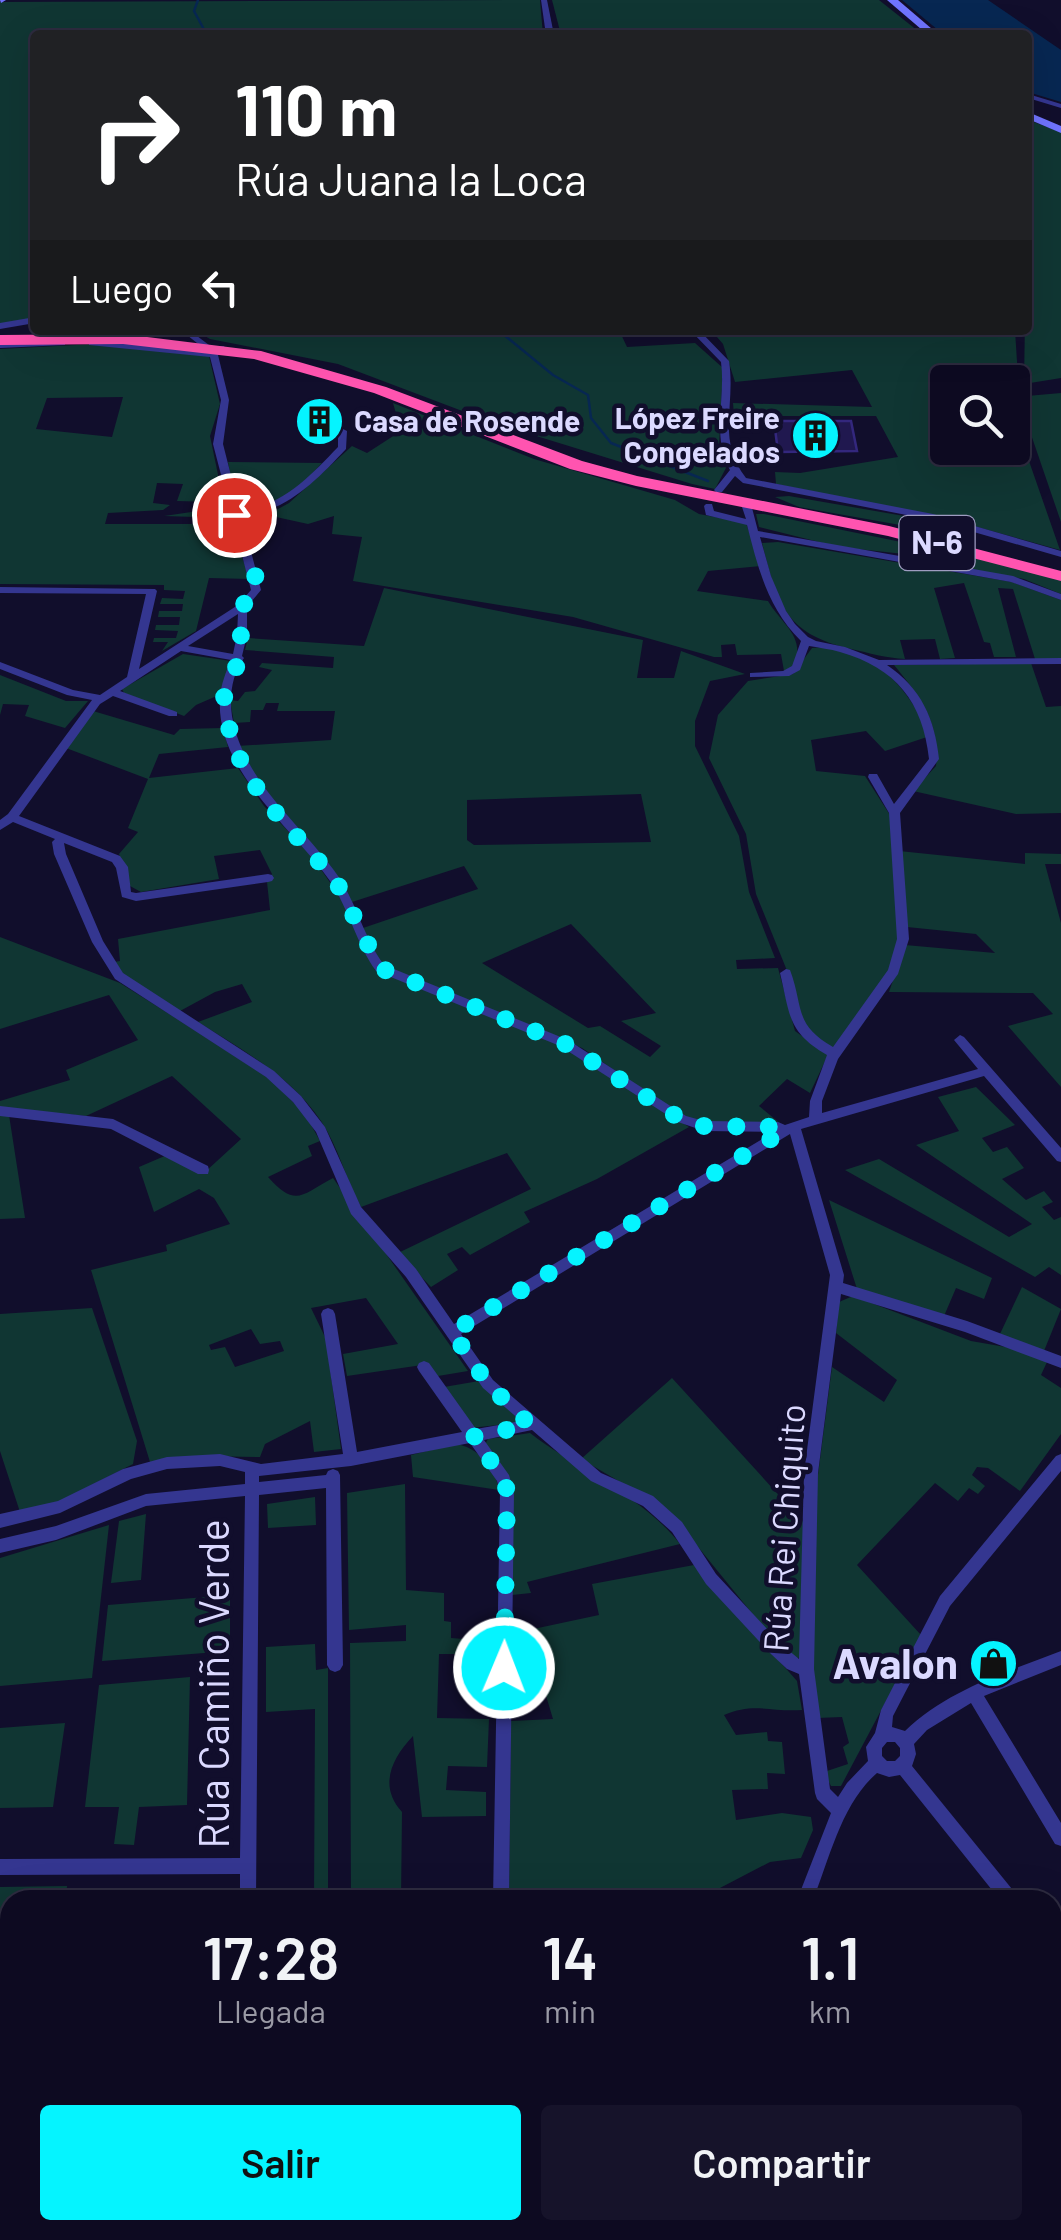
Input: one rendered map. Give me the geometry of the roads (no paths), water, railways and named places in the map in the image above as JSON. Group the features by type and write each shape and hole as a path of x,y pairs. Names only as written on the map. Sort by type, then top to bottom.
{"highway":[{"name":"N-6","path":"0,343 71,337 214,349 291,362 362,384 576,464 718,499 889,531 1061,576"},
{"path":"718,499 756,484 762,493 810,517"}],"street":[{"path":"544,0 549,30"},
{"path":"892,0 928,30"},
{"path":"1032,97 1061,106"},
{"path":"1032,117 1061,130"},
{"path":"0,326 30,321"},
{"path":"0,826 12,817 106,694 242,607 258,584 234,515 217,437 225,400 214,349 190,335"},
{"path":"698,335 727,368 721,424 734,471 756,484 933,517 1061,554"},
{"path":"234,515 276,508 314,478 344,446 342,431 335,429 334,411"},
{"path":"734,471 709,513 754,528 1014,579 1061,597"},
{"path":"746,504 772,592 806,641 883,662 1061,661"},
{"path":"912,562 933,517"},
{"path":"0,590 152,591 132,678"},
{"path":"242,607 240,658 224,696 232,745 262,797 336,881 380,968 564,1043 682,1120 704,1126 789,1128"},
{"path":"754,675 785,674 796,668 806,641"},
{"path":"179,648 240,658"},
{"path":"883,662 919,704 931,728 934,750 934,758 894,813"},
{"path":"0,664 71,692 106,694 173,714"},
{"path":"814,1120 816,1100 834,1053 864,1018 894,971 904,939 894,813 873,777"},
{"path":"12,817 116,859 122,866 126,894 136,897 268,878"},
{"path":"63,838 58,842 60,854 98,942 119,976 270,1074 296,1098 321,1130 356,1210 411,1273 488,1384 530,1425 596,1477 648,1501 663,1514 677,1527 711,1580 776,1650 806,1669"},
{"path":"786,973 798,1029 808,1040 834,1053"},
{"path":"960,1040 1061,1157"},
{"path":"452,1332 789,1128 986,1072"},
{"path":"0,1111 113,1124 202,1170"},
{"name":"Rúa Rei Chiquito","path":"789,1128 837,1274 811,1474 806,1669 823,1794 841,1812"},
{"path":"836,1287 967,1327 1061,1362"},
{"path":"328,1314 351,1460"},
{"path":"424,1366 504,1478 507,1492 501,1890"},
{"path":"0,1521 60,1508 144,1468 205,1459 252,1468 332,1463 530,1425"},
{"path":"903,1766 890,1769 878,1762 873,1748 928,1633 945,1601 1061,1460"},
{"path":"332,1463 336,1665"},
{"name":"Rúa Camiño Verde","path":"248,1890 252,1468"},
{"path":"0,1546 56,1532 146,1500 333,1480"},
{"path":"905,1742 922,1725 974,1693 1061,1658"},
{"path":"974,1693 1061,1838"},
{"path":"882,1736 894,1735 905,1742 910,1752 903,1766"},
{"path":"809,1890 841,1812 863,1772 878,1762"},
{"path":"903,1766 1002,1890"},
{"path":"0,1867 248,1866"}],"water":[{"path":"902,0 988,0 1032,30 938,30"},
{"path":"1032,30 1061,50 1061,102 1032,93"}],"waterway":[{"path":"198,0 194,11 204,30"},
{"path":"504,335 553,375 588,395 591,418 611,443 708,481"}],"place":[{"name":"Casa de Rosende","path":"319,422"},
{"name":"López Freire Congelados","path":"815,436"},
{"name":"Avalon","path":"993,1664"}]}
